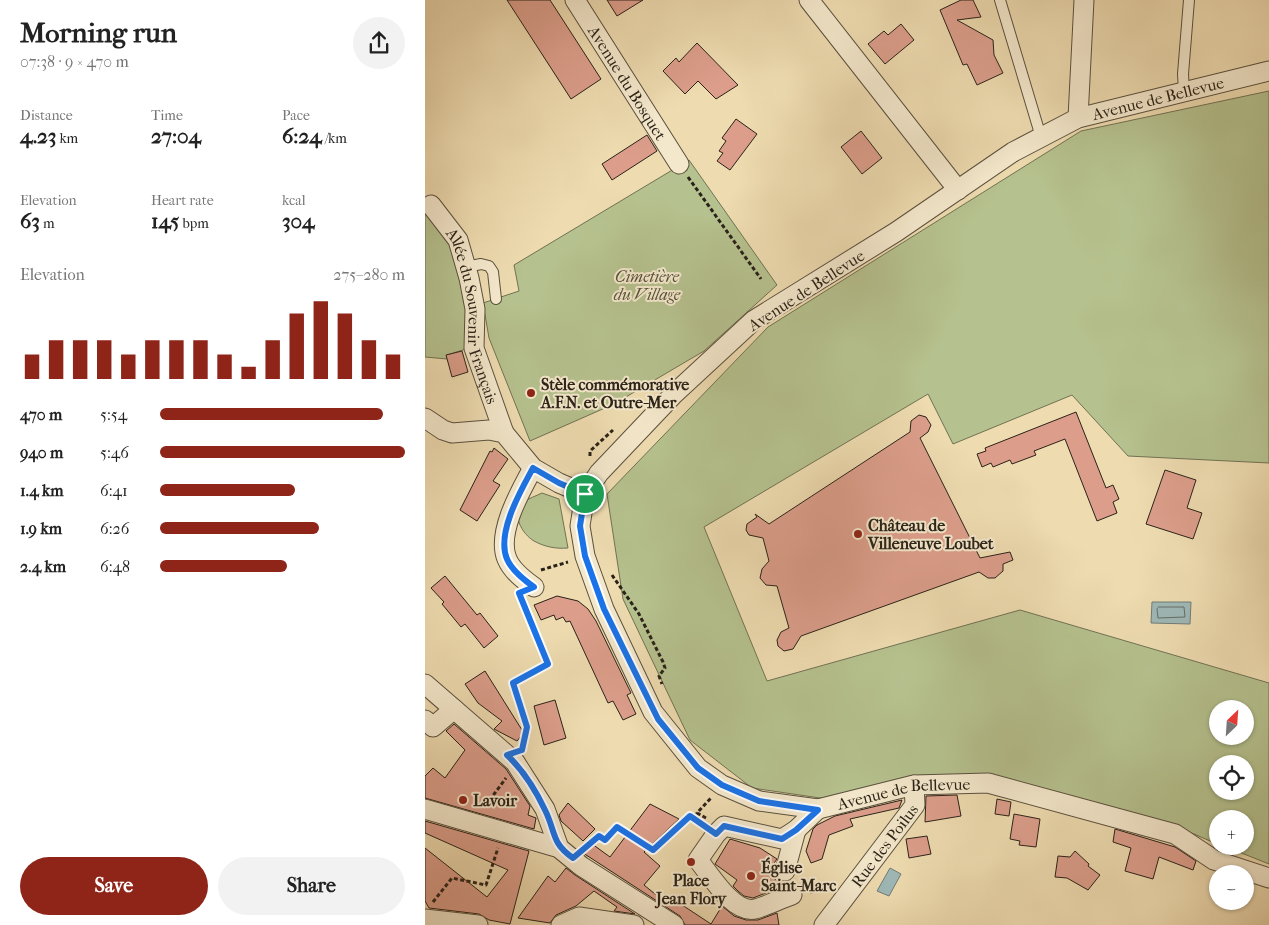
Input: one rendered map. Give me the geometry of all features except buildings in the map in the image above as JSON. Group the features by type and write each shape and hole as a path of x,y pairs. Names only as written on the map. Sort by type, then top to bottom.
{"street":[{"name":"Avenue du Bosquet","path":"575,0 679,164"},
{"path":"809,0 958,190"},
{"path":"1077,118 1084,0"},
{"name":"Avenue de Bellevue","path":"1269,71 1077,118 1013,152 896,232 754,320 674,394 599,473 585,494 580,526 585,556 604,609 653,712 698,768 722,785 759,801 818,810 914,785 988,783 1175,834 1214,860 1269,878"},
{"name":"Allée du Souvenir Français","path":"431,206 458,240 466,266 475,309 474,348 504,432 533,468"},
{"path":"425,418 443,430 452,433 489,430 504,432"},
{"path":"527,582 507,559 505,534 516,499 533,468 559,483 585,494"},
{"path":"425,684 511,759 545,809 566,853 581,866 674,925"},
{"path":"425,720 433,727 453,708"},
{"name":"Rue des Poilus","path":"823,925 915,805 914,785"},
{"path":"425,809 566,853"},
{"path":"792,895 754,909 743,908 727,898 698,860 718,831 724,826 782,839 796,830 818,810"},
{"path":"785,871 796,830"},
{"path":"428,911 478,925"},
{"path":"561,925 579,917 634,925"}],"lane":[{"path":"1000,0 1041,137"},
{"path":"1183,91 1189,0"},
{"path":"466,266 481,264 489,266 493,272 496,299"}],"path":[{"path":"679,164 761,279"},
{"path":"473,824 480,805 486,805 496,793 511,759 522,750 527,727 513,683 548,664 519,593 527,582 585,556"},
{"path":"607,566 639,614 665,668"},
{"path":"718,831 697,813 722,785"},
{"path":"566,853 599,836 605,840 617,827 653,850 690,816 718,831"},
{"path":"428,911 452,878 486,885 503,834"},
{"path":"792,895 831,888 851,890"}],"green space":[{"path":"1269,91 1269,463 1128,456 1072,395 953,444 928,394 704,527 767,681 1020,610 1269,683 1269,864 1246,855 1254,855 1254,810 1209,810 1209,841 1194,834 989,774 820,798 752,788 690,740 623,599 607,494 768,327 1081,131"},
{"name":"Cimetière du Village","path":"689,160 777,285 704,351 614,404 530,441 489,338 483,303 519,291 514,265"},
{"path":"425,204 451,236 471,310 466,349 447,355 447,359 425,357"},
{"path":"542,493 559,499 568,548 551,547 534,541 525,534 519,523 518,512 520,507 526,501"}],"water":[{"path":"1152,602 1191,602 1190,624 1151,623"},
{"path":"890,868 901,874 889,896 877,891"}],"place":[{"name":"Stèle commémorative A.F.N. et Outre-Mer","path":"531,393"},
{"name":"Château de Villeneuve Loubet","path":"858,534"},
{"name":"Lavoir","path":"463,800"},
{"name":"Place Jean Flory","path":"691,862"},
{"name":"Église Saint-Marc","path":"751,876"}],"route":[{"path":"533,468 559,483 585,494 580,526 585,556 604,609 653,712 698,768 722,785 759,801 818,810 796,830 782,839 724,826 716,834 690,816 653,850 617,827 605,840 599,836 573,858 559,848 545,809 515,762 507,755 522,750 527,727 513,683 548,664 519,593 534,587 520,577 507,559 505,534 516,499 533,468"}]}
